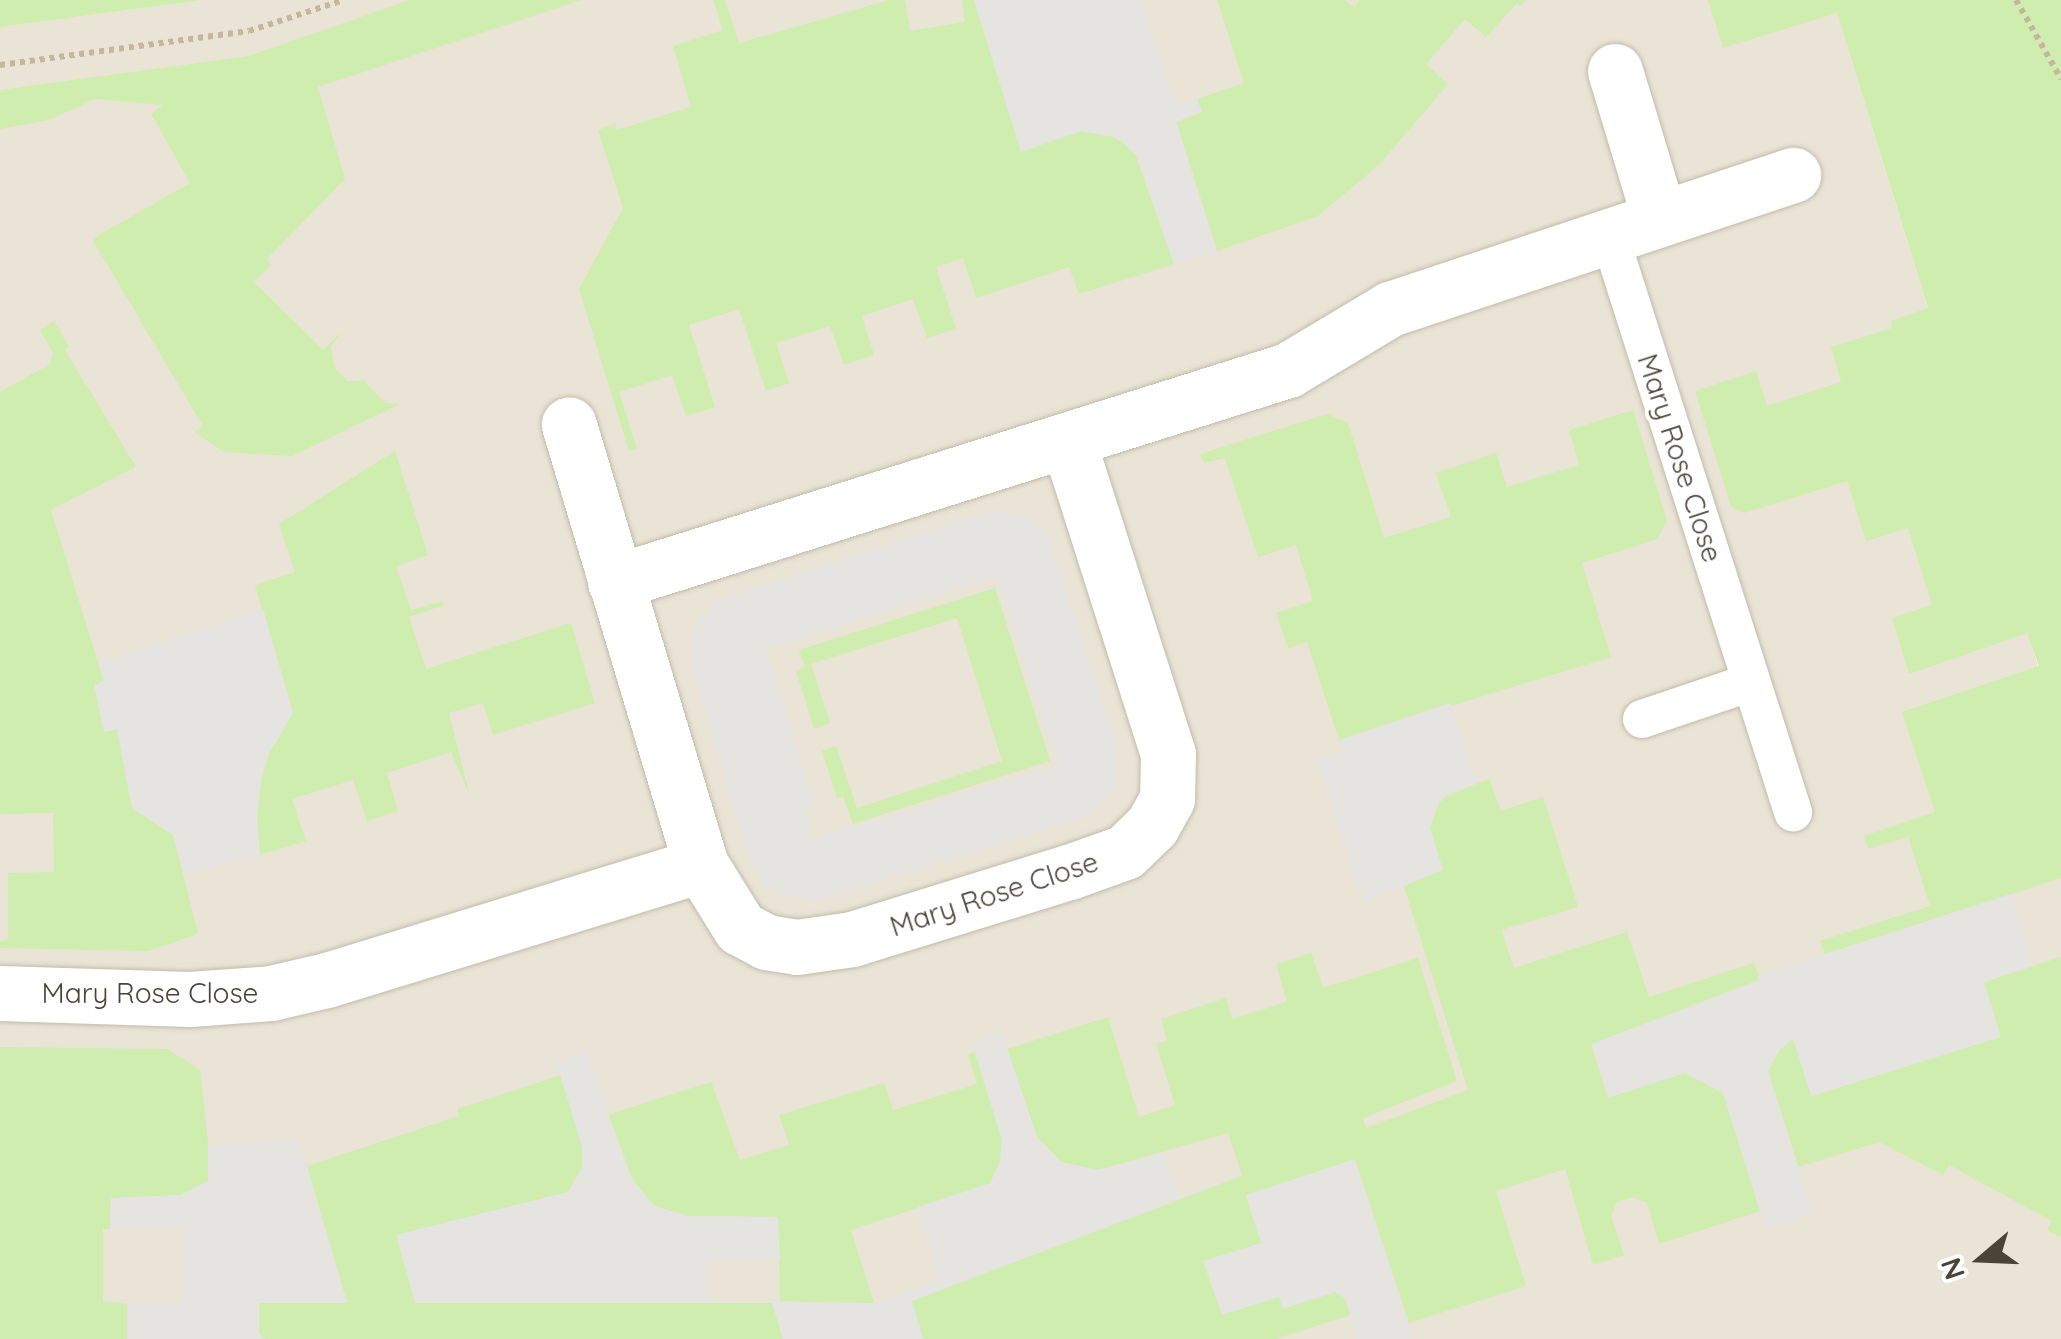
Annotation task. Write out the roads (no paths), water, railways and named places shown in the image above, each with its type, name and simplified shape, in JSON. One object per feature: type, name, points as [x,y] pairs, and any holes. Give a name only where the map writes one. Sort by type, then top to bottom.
[{"type":"street","points":[[1615,70],[1659,217]]},
{"type":"street","points":[[614,582],[1288,370],[1390,309],[1792,175]]},
{"type":"street","name":"Mary Rose Close","points":[[569,424],[700,866],[740,928],[766,942],[797,947],[852,939],[1124,852],[1152,826],[1167,799],[1168,754],[1068,440]]},
{"type":"street","name":"Mary Rose Close","points":[[0,993],[190,999],[271,993],[327,980],[700,866]]},
{"type":"lane","name":"Mary Rose Close","points":[[1609,234],[1793,812]]},
{"type":"lane","points":[[1642,718],[1751,682]]}]
